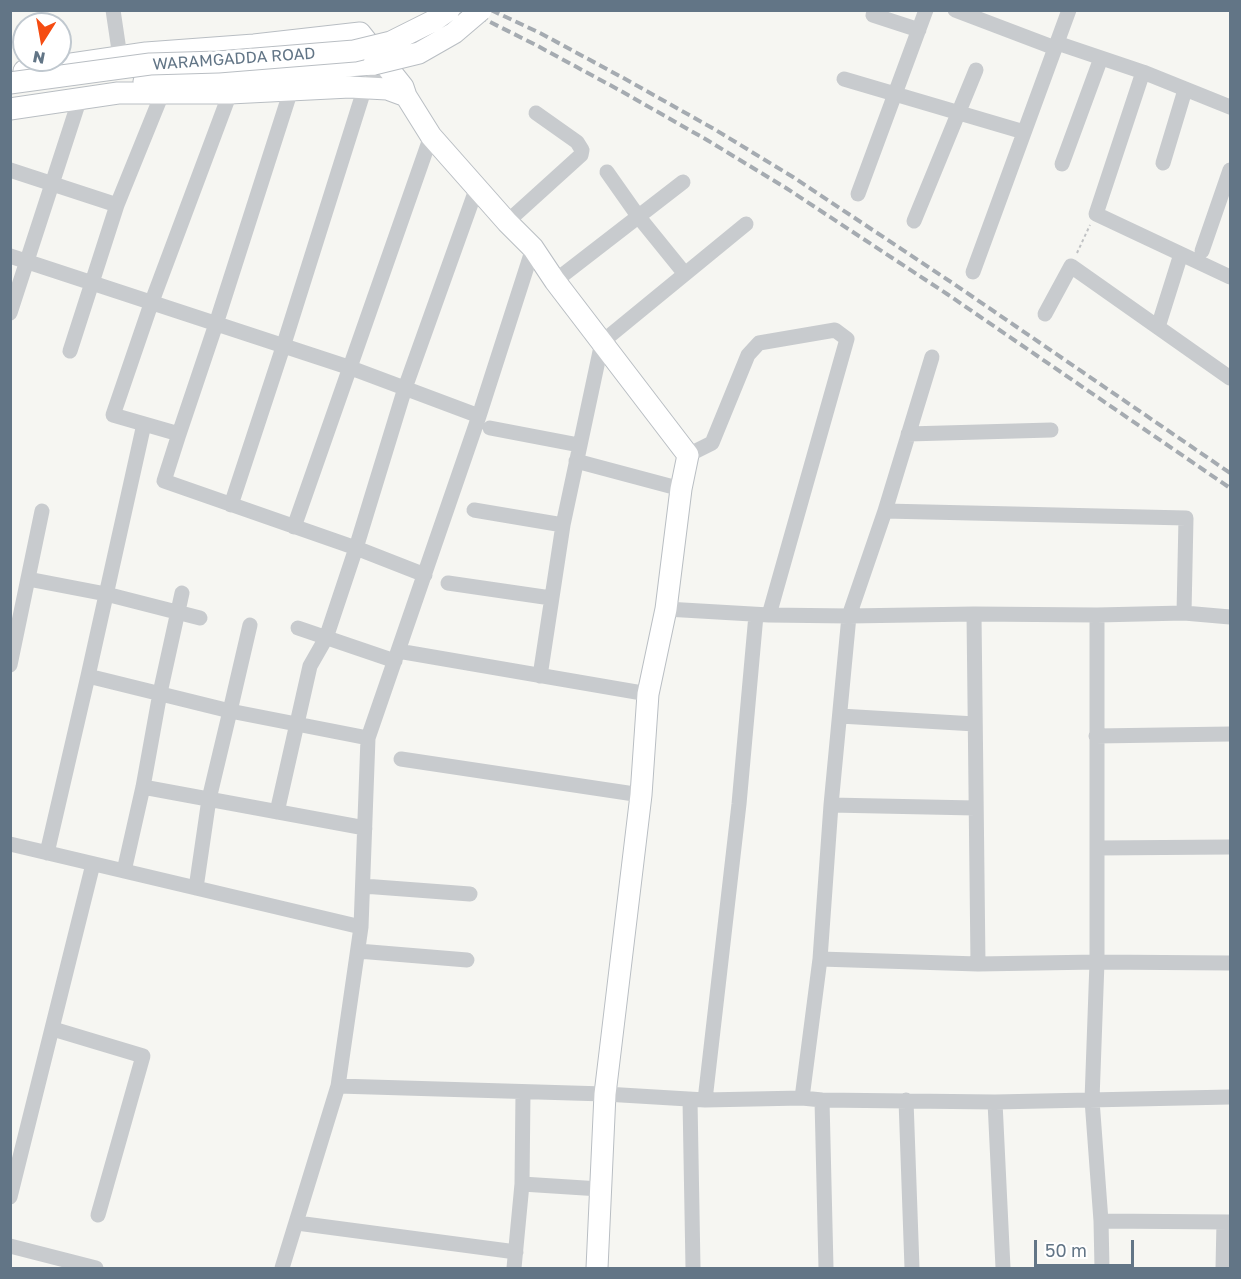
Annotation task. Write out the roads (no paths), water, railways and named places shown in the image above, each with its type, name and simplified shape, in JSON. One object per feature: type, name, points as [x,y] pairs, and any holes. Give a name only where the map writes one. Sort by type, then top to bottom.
[{"type":"street","points":[[113,10],[120,57]]},
{"type":"street","name":"WARAMGADDA ROAD","points":[[10,83],[150,64],[218,62],[354,51],[391,42],[435,20],[449,10]]},
{"type":"street","points":[[10,98],[122,82],[374,64],[419,53],[454,33],[481,10]]},
{"type":"street","points":[[858,194],[926,10]]},
{"type":"street","points":[[955,10],[1056,46],[1143,72],[1230,107]]},
{"type":"street","points":[[973,272],[1069,10]]},
{"type":"street","points":[[873,15],[919,30]]},
{"type":"street","points":[[10,73],[146,52],[254,45],[360,33],[403,87],[406,96],[431,136],[533,248],[555,281],[688,455],[681,489],[666,609],[648,694],[641,795],[605,1094],[597,1269]]},
{"type":"street","points":[[1062,164],[1101,58]]},
{"type":"street","points":[[231,505],[365,87],[388,69]]},
{"type":"street","points":[[914,222],[976,70]]},
{"type":"street","points":[[1143,72],[1096,214],[1230,277]]},
{"type":"street","points":[[844,79],[1024,132]]},
{"type":"street","points":[[10,109],[118,93],[230,93],[365,87],[387,89],[406,96]]},
{"type":"street","points":[[291,90],[164,481],[356,548],[425,575]]},
{"type":"street","points":[[1163,163],[1185,90]]},
{"type":"street","points":[[178,434],[113,415],[230,93]]},
{"type":"street","points":[[70,351],[117,205],[162,94]]},
{"type":"street","points":[[10,313],[80,98]]},
{"type":"street","points":[[507,222],[581,155],[582,150],[577,142],[536,113]]},
{"type":"street","points":[[294,527],[431,136]]},
{"type":"street","points":[[10,170],[117,205]]},
{"type":"street","points":[[1202,251],[1230,170]]},
{"type":"street","points":[[607,172],[638,216],[685,274]]},
{"type":"street","points":[[555,281],[683,182]]},
{"type":"street","points":[[277,812],[310,666],[326,638],[405,388],[477,187]]},
{"type":"street","points":[[540,676],[563,525],[602,342],[747,224]]},
{"type":"street","points":[[282,1269],[338,1086],[361,927],[368,738],[479,416],[533,248]]},
{"type":"street","points":[[1158,327],[1181,254]]},
{"type":"street","points":[[10,256],[351,368],[479,416]]},
{"type":"street","points":[[1045,314],[1071,266],[1230,378]]},
{"type":"street","points":[[688,455],[712,443],[748,355],[759,343],[835,330],[847,339],[763,615],[697,1100],[693,1269]]},
{"type":"street","points":[[801,1098],[820,960],[831,805],[849,616],[885,511],[932,357]]},
{"type":"street","points":[[47,853],[144,424]]},
{"type":"street","points":[[490,428],[579,445]]},
{"type":"street","points":[[908,434],[1051,430]]},
{"type":"street","points":[[576,461],[681,489]]},
{"type":"street","points":[[474,510],[563,525]]},
{"type":"street","points":[[10,665],[15,623],[28,579],[42,511]]},
{"type":"street","points":[[885,511],[1186,518],[1184,613]]},
{"type":"street","points":[[28,579],[106,594],[200,618]]},
{"type":"street","points":[[448,583],[551,598]]},
{"type":"street","points":[[124,871],[143,787],[159,693],[182,592]]},
{"type":"street","points":[[666,609],[763,615],[1184,613],[1230,617]]},
{"type":"street","points":[[974,614],[978,964]]},
{"type":"street","points":[[1097,615],[1097,962],[1092,1100],[1101,1221],[1102,1269]]},
{"type":"street","points":[[196,888],[209,799],[250,625]]},
{"type":"street","points":[[298,628],[326,638],[396,656],[648,694]]},
{"type":"street","points":[[88,676],[230,711],[368,738]]},
{"type":"street","points":[[840,716],[975,724]]},
{"type":"street","points":[[1096,736],[1230,734]]},
{"type":"street","points":[[401,759],[641,795]]},
{"type":"street","points":[[143,787],[365,828]]},
{"type":"street","points":[[831,805],[975,808]]},
{"type":"street","points":[[10,844],[361,927]]},
{"type":"street","points":[[1097,848],[1230,847]]},
{"type":"street","points":[[10,1197],[93,864]]},
{"type":"street","points":[[363,886],[470,894]]},
{"type":"street","points":[[358,951],[467,960]]},
{"type":"street","points":[[820,960],[978,964],[1230,963]]},
{"type":"street","points":[[52,1029],[143,1056],[98,1215]]},
{"type":"street","points":[[338,1086],[605,1094],[697,1100],[801,1098],[995,1102],[1230,1097]]},
{"type":"street","points":[[514,1269],[522,1184],[523,1092]]},
{"type":"street","points":[[822,1100],[826,1269]]},
{"type":"street","points":[[906,1100],[912,1269]]},
{"type":"street","points":[[995,1102],[1003,1269]]},
{"type":"street","points":[[522,1184],[600,1189]]},
{"type":"street","points":[[1101,1221],[1227,1222],[1223,1269]]},
{"type":"street","points":[[297,1223],[516,1252]]},
{"type":"street","points":[[10,1246],[96,1269]]},
{"type":"railway","points":[[466,10],[621,91],[786,188],[947,294],[1230,488]]},
{"type":"railway","points":[[491,10],[540,33],[627,80],[793,177],[1230,473]]}]
